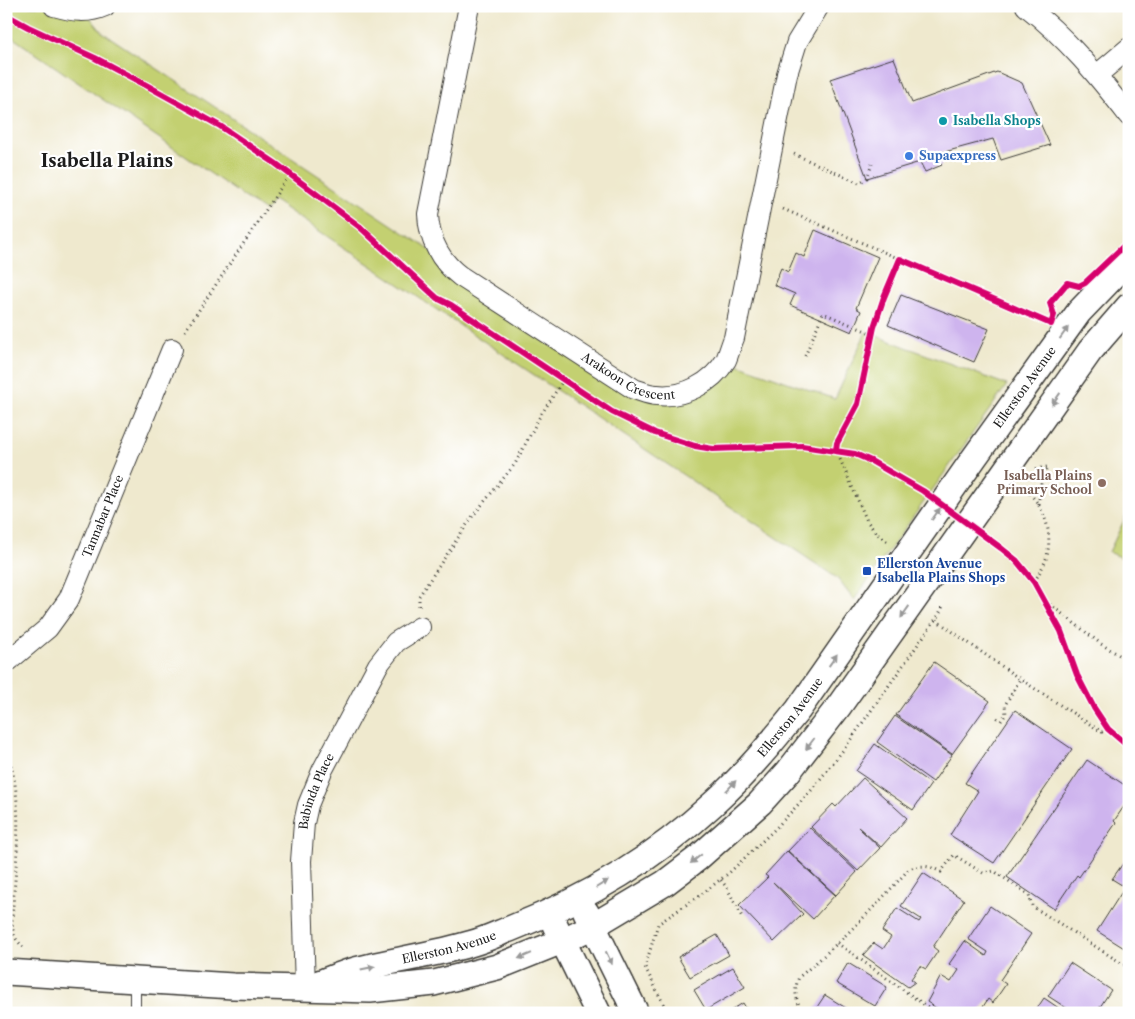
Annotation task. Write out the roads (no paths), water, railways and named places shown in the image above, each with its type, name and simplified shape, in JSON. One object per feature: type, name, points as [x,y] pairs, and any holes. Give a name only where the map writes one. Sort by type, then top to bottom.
[{"type":"street","points":[[54,6],[73,11],[85,11],[96,10],[105,6]]},
{"type":"street","name":"Arakoon Crescent","points":[[469,6],[428,214],[428,226],[436,249],[450,269],[460,276],[634,389],[656,395],[680,394],[706,381],[726,360],[734,338],[787,74],[797,42],[820,6]]},
{"type":"street","points":[[1026,6],[1044,21],[1098,75],[1129,116]]},
{"type":"street","points":[[1098,75],[1129,48]]},
{"type":"street","name":"Ellerston Avenue","points":[[305,988],[351,972],[438,954],[476,942],[549,913],[580,898],[651,854],[715,802],[772,742],[798,710],[901,549],[974,458],[1079,312],[1129,260]]},
{"type":"street","name":"Ellerston Avenue","points":[[6,972],[238,986],[370,990],[434,983],[496,967],[562,941],[593,926],[665,882],[698,858],[760,803],[788,772],[839,706],[933,572],[1008,480],[1090,351],[1129,306]]},
{"type":"street","name":"Tannabar Place","points":[[6,663],[48,628],[69,599],[172,349]]},
{"type":"street","name":"Babinda Place","points":[[305,988],[301,860],[304,823],[308,805],[322,771],[378,664],[396,642],[420,627]]},
{"type":"street","points":[[580,898],[636,1013]]},
{"type":"street","points":[[549,913],[598,1013]]},
{"type":"lane","points":[[135,980],[135,1013]]},
{"type":"place","name":"Isabella Shops","points":[[943,121]]},
{"type":"place","name":"Supaexpress","points":[[909,156]]},
{"type":"place","name":"Isabella Plains Primary School","points":[[1102,483]]},
{"type":"place","name":"Ellerston Avenue Isabella Plains Shops","points":[[867,571]]},
{"type":"district","name":"Isabella Plains","points":[[107,161]]}]
